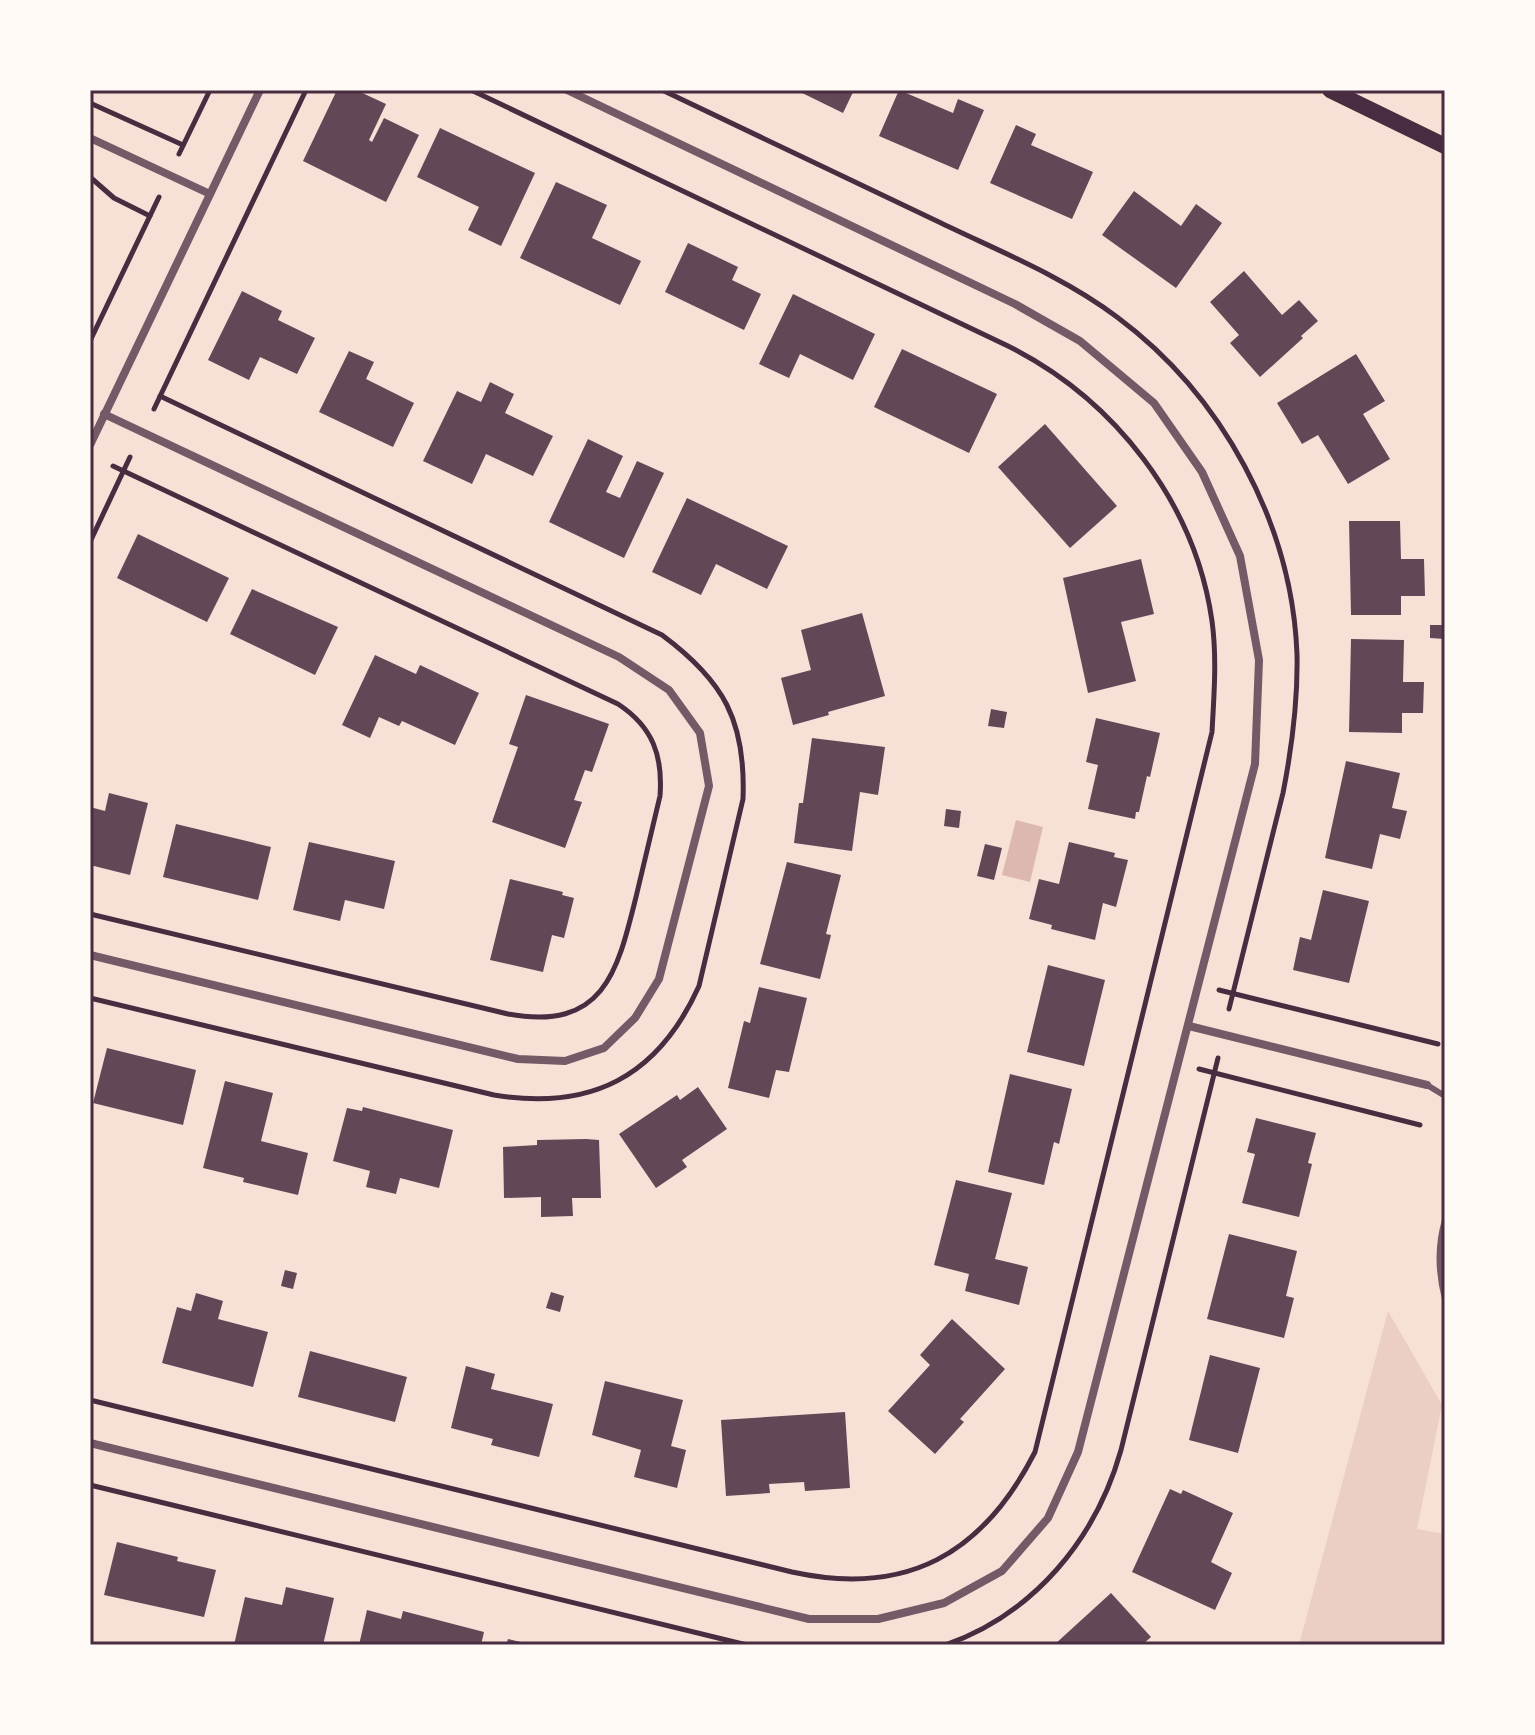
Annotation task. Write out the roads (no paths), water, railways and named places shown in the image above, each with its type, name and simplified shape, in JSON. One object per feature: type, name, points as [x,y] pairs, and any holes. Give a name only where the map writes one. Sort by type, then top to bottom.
[{"type":"main road","points":[[1330,90],[1445,146]]},
{"type":"street","points":[[90,445],[260,90]]},
{"type":"street","points":[[90,1443],[809,1619],[878,1619],[944,1603],[1002,1571],[1048,1518],[1078,1452],[1255,764],[1259,660],[1240,556],[1202,472],[1154,403],[1080,341],[1015,304],[567,90]]},
{"type":"street","points":[[90,138],[210,194]]},
{"type":"street","points":[[90,955],[518,1059],[565,1061],[604,1048],[635,1018],[659,979],[709,786],[700,733],[669,690],[619,657],[104,414]]},
{"type":"street","points":[[1189,1026],[1427,1085]]},
{"type":"lane","points":[[1427,1085],[1445,1096]]},
{"type":"lane","points":[[1445,1220],[1439,1244],[1440,1278],[1445,1299]]}]
